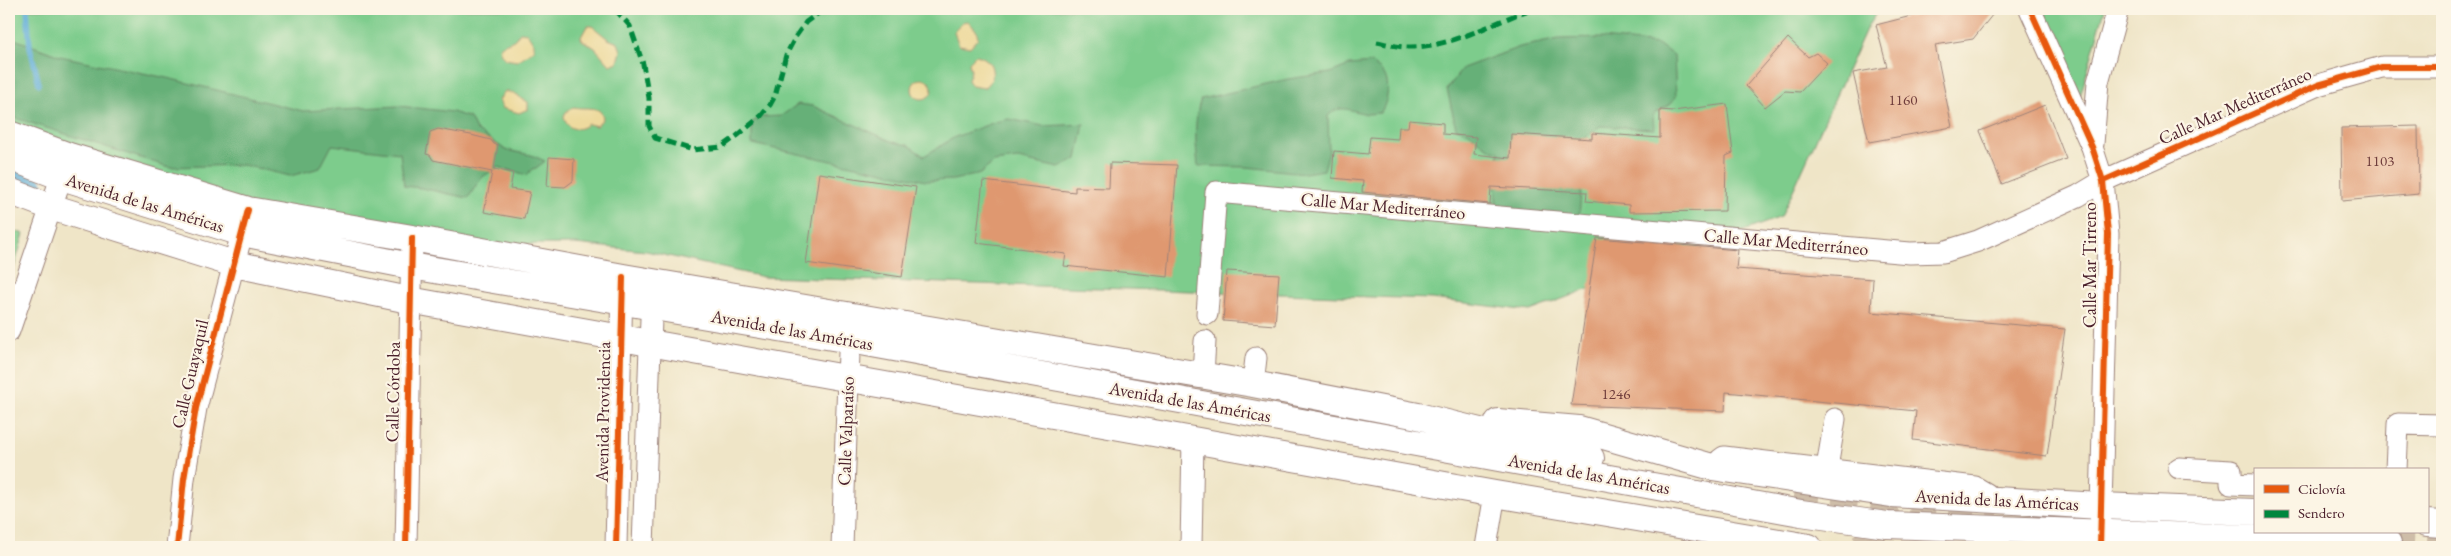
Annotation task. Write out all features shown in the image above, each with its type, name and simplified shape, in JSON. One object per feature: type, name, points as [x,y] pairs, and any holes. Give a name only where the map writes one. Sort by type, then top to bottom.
[{"type":"main road","name":"Avenida de las Américas","points":[[9,134],[65,166]]},
{"type":"main road","name":"Avenida de las Américas","points":[[9,157],[65,166],[245,222],[411,266],[622,289],[850,327],[1818,515],[1886,536],[2388,543]]},
{"type":"main road","name":"Avenida de las Américas","points":[[9,191],[51,207],[234,264],[410,300],[1495,494],[1810,547]]},
{"type":"main road","name":"Avenida de las Américas","points":[[245,222],[412,238],[622,289]]},
{"type":"main road","name":"Avenida de las Américas","points":[[850,327],[1203,375],[1253,384],[1418,416],[1637,470],[1793,497]]},
{"type":"main road","name":"Avenida de las Américas","points":[[1418,416],[1579,429],[1712,467],[1825,476],[1891,494],[2101,506],[2254,512]]},
{"type":"main road","points":[[1810,547],[1825,476]]},
{"type":"main road","points":[[1886,536],[1891,494]]},
{"type":"main road","points":[[2428,507],[2442,508]]},
{"type":"main road","points":[[2428,523],[2442,524]]},
{"type":"street","name":"Calle Mar Tirreno","points":[[2030,9],[2092,147],[2103,181],[2108,234],[2100,540]]},
{"type":"street","points":[[2092,147],[2098,82],[2118,9]]},
{"type":"street","name":"Calle Mar Mediterráneo","points":[[1207,314],[1216,192],[1910,253],[1943,252],[1978,241],[2078,196],[2103,181],[2318,85],[2382,67],[2442,67]]},
{"type":"street","points":[[9,331],[65,166]]},
{"type":"street","name":"Calle Guayaquil","points":[[177,547],[184,479],[196,408],[245,222]]},
{"type":"street","name":"Calle Córdoba","points":[[406,547],[412,238]]},
{"type":"street","name":"Avenida Providencia","points":[[616,547],[622,289]]},
{"type":"street","points":[[644,547],[651,294]]},
{"type":"street","name":"Calle Valparaíso","points":[[842,547],[850,327]]},
{"type":"street","points":[[1203,375],[1205,341]]},
{"type":"street","points":[[1253,384],[1256,358]]},
{"type":"street","points":[[1835,420],[1825,476],[1975,487],[1998,500]]},
{"type":"street","points":[[2396,468],[2398,424],[2442,425]]},
{"type":"street","points":[[1191,547],[1194,440]]},
{"type":"street","points":[[2179,468],[2231,471],[2231,484],[2254,484]]},
{"type":"street","points":[[1486,547],[1495,494]]},
{"type":"green space","points":[[9,9],[1879,9],[1867,27],[1781,217],[1530,311],[1432,299],[763,277],[646,251],[575,244],[340,245],[9,124]]},
{"type":"green space","points":[[2043,9],[2105,9],[2080,97]]},
{"type":"green space","points":[[9,37],[60,56],[167,78],[303,111],[399,106],[453,112],[470,118],[476,130],[506,150],[531,155],[545,161],[532,169],[527,175],[498,167],[481,178],[468,198],[404,186],[400,153],[332,145],[320,168],[290,176],[243,165],[169,167],[9,116]]},
{"type":"green space","points":[[1602,38],[1658,44],[1674,56],[1676,97],[1670,104],[1653,114],[1654,129],[1600,126],[1586,138],[1579,217],[1497,210],[1495,184],[1499,152],[1486,146],[1469,133],[1456,128],[1447,89],[1463,68],[1520,47],[1559,39]]},
{"type":"green space","points":[[1372,63],[1382,71],[1386,78],[1388,89],[1385,105],[1380,113],[1367,114],[1340,109],[1328,116],[1329,151],[1324,170],[1305,173],[1246,167],[1198,166],[1196,124],[1201,99],[1288,79],[1330,73],[1350,65]]},
{"type":"green space","points":[[798,104],[813,106],[893,142],[908,145],[924,156],[955,137],[995,122],[1009,119],[1043,126],[1084,124],[1077,159],[1059,168],[1018,159],[994,162],[980,174],[953,180],[926,181],[752,144],[752,122],[762,117],[781,116]]},
{"type":"green space","points":[[9,229],[24,234],[9,284]]},
{"type":"sand","points":[[968,21],[976,30],[978,38],[970,47],[959,45],[954,32],[962,22]]},
{"type":"sand","points":[[587,26],[592,26],[608,39],[618,43],[621,51],[618,62],[610,65],[595,48],[582,40],[581,37]]},
{"type":"sand","points":[[520,32],[527,33],[534,44],[534,50],[517,61],[505,59],[501,54],[500,47],[515,39]]},
{"type":"sand","points":[[976,55],[987,60],[992,70],[992,79],[984,88],[972,86],[968,80],[971,71],[969,62]]},
{"type":"sand","points":[[922,79],[929,82],[932,89],[929,96],[922,99],[915,96],[912,89],[915,82]]},
{"type":"sand","points":[[505,91],[518,95],[521,99],[528,102],[528,109],[519,113],[502,108],[499,100]]},
{"type":"sand","points":[[574,107],[596,109],[602,114],[603,118],[597,126],[588,124],[577,129],[570,127],[565,121],[564,116],[566,112]]},
{"type":"building","points":[[1930,9],[1997,9],[1973,39],[1935,45],[1952,127],[1869,142],[1853,73],[1887,67],[1876,25],[1927,12]]},
{"type":"building","points":[[1788,38],[1808,57],[1816,53],[1827,63],[1800,92],[1785,91],[1765,107],[1746,86]]},
{"type":"building","points":[[1727,104],[1733,153],[1726,156],[1725,211],[1629,212],[1629,205],[1586,201],[1587,192],[1491,187],[1490,204],[1362,192],[1363,181],[1332,178],[1334,151],[1368,154],[1370,137],[1398,139],[1399,127],[1408,127],[1409,120],[1443,123],[1443,134],[1476,137],[1474,154],[1510,158],[1511,134],[1592,139],[1592,133],[1660,138],[1660,110],[1673,111]]},
{"type":"building","points":[[2045,105],[2066,159],[2002,184],[1980,131]]},
{"type":"building","points":[[2418,126],[2419,194],[2342,201],[2341,128]]},
{"type":"building","points":[[438,129],[491,140],[494,144],[498,145],[494,169],[513,173],[510,189],[530,192],[524,219],[484,212],[492,172],[433,160],[430,155],[426,154],[430,132]]},
{"type":"building","points":[[549,157],[574,159],[573,181],[565,187],[547,186]]},
{"type":"building","points":[[1110,163],[1177,165],[1168,277],[1064,266],[1066,254],[976,243],[983,181],[1075,192],[1075,187],[1109,188]]},
{"type":"building","points":[[819,173],[916,187],[902,277],[806,263]]},
{"type":"building","points":[[1597,238],[1738,250],[1736,269],[1873,279],[1871,312],[2065,329],[2047,456],[1913,440],[1916,411],[1726,392],[1725,411],[1571,405]]},
{"type":"building","points":[[1227,271],[1279,274],[1275,325],[1223,321]]},
{"type":"waterway","points":[[27,9],[30,47],[39,84]]},
{"type":"waterway","points":[[9,175],[33,185]]},
{"type":"tunnel","points":[[1793,497],[1879,507],[1997,513]]},
{"type":"tunnel","points":[[1861,547],[1879,532],[1903,519]]},
{"type":"tunnel","points":[[2388,543],[2442,545]]},
{"type":"marked path","points":[[615,9],[630,26],[643,64],[649,98],[649,126],[655,138],[693,150],[722,147],[761,116],[775,96],[786,55],[796,36],[806,22],[824,9]]},
{"type":"marked path","points":[[1377,42],[1408,47],[1440,43],[1471,34],[1531,9]]},
{"type":"cycle path","points":[[2030,9],[2092,147],[2103,181],[2108,234],[2100,547]]},
{"type":"cycle path","points":[[2103,181],[2318,85],[2382,67],[2442,67]]},
{"type":"cycle path","points":[[177,547],[184,479],[196,408],[248,210]]},
{"type":"cycle path","points":[[406,547],[412,238]]},
{"type":"cycle path","points":[[616,547],[623,277]]}]
